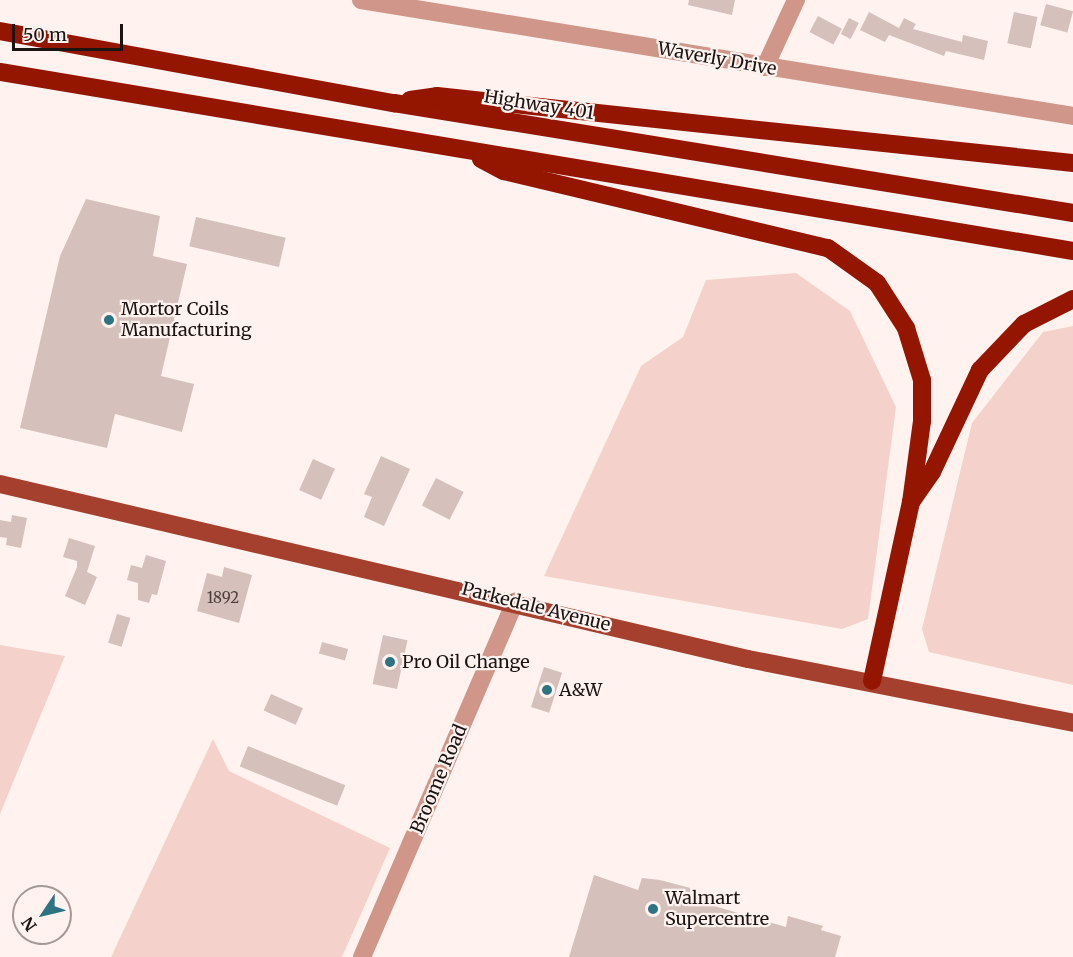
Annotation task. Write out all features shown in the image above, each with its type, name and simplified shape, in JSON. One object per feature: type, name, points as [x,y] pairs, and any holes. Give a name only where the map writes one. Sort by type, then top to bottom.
[{"type":"highway","name":"Highway 401","points":[[0,32],[393,103],[1073,213]]},
{"type":"highway","points":[[0,72],[466,152],[1073,251]]},
{"type":"highway","points":[[393,103],[437,96],[1073,163]]},
{"type":"highway","points":[[466,152],[504,171],[795,238],[828,248],[855,265],[893,304],[922,381],[911,502],[872,681]]},
{"type":"highway","points":[[911,502],[932,472],[980,370],[1024,324],[1073,299]]},
{"type":"main road","name":"Parkedale Avenue","points":[[0,484],[515,601],[748,660],[872,681],[1073,723]]},
{"type":"street","name":"Waverly Drive","points":[[361,0],[1073,116]]},
{"type":"street","points":[[765,67],[796,0]]},
{"type":"street","name":"Broome Road","points":[[362,957],[515,601]]},
{"type":"shaded area","points":[[796,273],[850,311],[896,407],[868,619],[842,629],[544,576],[641,366],[683,337],[706,280]]},
{"type":"shaded area","points":[[1073,326],[1073,685],[929,652],[922,629],[972,423],[1043,332]]},
{"type":"shaded area","points":[[0,645],[65,656],[0,814]]},
{"type":"shaded area","points":[[213,739],[229,771],[390,848],[342,957],[111,957]]},
{"type":"building","points":[[689,0],[735,0],[732,15],[688,5]]},
{"type":"building","points":[[1046,4],[1073,11],[1067,32],[1040,25]]},
{"type":"building","points":[[869,12],[899,28],[904,18],[916,24],[913,29],[962,42],[963,35],[988,41],[984,60],[946,51],[944,56],[889,35],[885,42],[860,30]]},
{"type":"building","points":[[1014,12],[1037,17],[1031,48],[1007,43]]},
{"type":"building","points":[[818,16],[842,29],[833,45],[810,32]]},
{"type":"building","points":[[849,18],[859,23],[851,39],[841,34]]},
{"type":"building","name":"Mortor Coils Manufacturing","points":[[86,199],[160,216],[153,256],[187,264],[161,376],[194,384],[182,432],[115,414],[107,448],[20,428],[60,256]]},
{"type":"building","points":[[196,217],[286,238],[279,267],[189,246]]},
{"type":"building","points":[[381,456],[410,469],[384,526],[364,517],[372,497],[364,494]]},
{"type":"building","points":[[313,459],[335,469],[321,500],[299,490]]},
{"type":"building","points":[[436,478],[464,492],[450,520],[422,506]]},
{"type":"building","points":[[12,515],[27,518],[21,548],[6,545],[7,538],[0,537],[0,520],[11,522]]},
{"type":"building","points":[[69,538],[95,546],[87,572],[97,577],[85,605],[65,596],[77,567],[77,561],[63,557]]},
{"type":"building","points":[[146,555],[166,561],[157,595],[152,594],[149,603],[138,600],[138,583],[127,580],[131,565],[142,568]]},
{"type":"building","points":[[224,567],[252,575],[239,623],[197,611],[207,573],[222,577]]},
{"type":"building","points":[[117,614],[130,618],[122,647],[108,643]]},
{"type":"building","name":"Pro Oil Change","points":[[383,635],[407,640],[397,689],[373,684]]},
{"type":"building","points":[[322,642],[348,649],[345,661],[319,654]]},
{"type":"building","name":"A&W","points":[[544,667],[562,673],[549,713],[531,707]]},
{"type":"building","points":[[271,694],[303,708],[296,725],[264,710]]},
{"type":"building","points":[[248,746],[345,785],[337,806],[240,766]]},
{"type":"building","name":"Walmart Supercentre","points":[[594,875],[638,890],[642,878],[660,880],[694,889],[697,901],[786,927],[788,916],[823,926],[821,930],[841,936],[835,957],[569,957]]},
{"type":"place","name":"Mortor Coils Manufacturing","points":[[109,320]]},
{"type":"place","name":"Pro Oil Change","points":[[390,662]]},
{"type":"place","name":"A&W","points":[[547,690]]},
{"type":"place","name":"Walmart Supercentre","points":[[653,909]]}]
